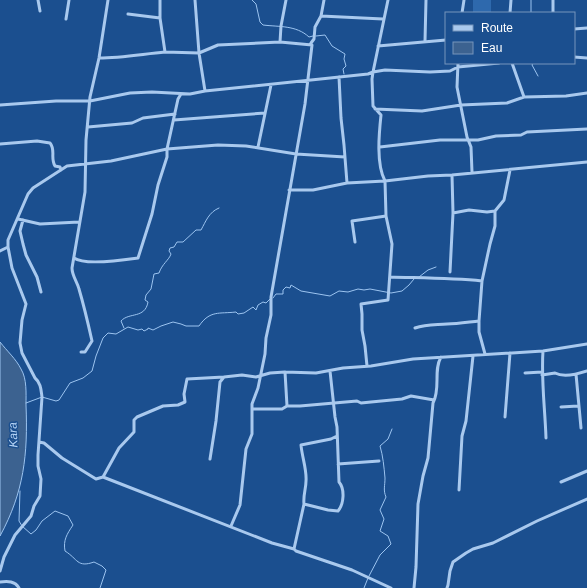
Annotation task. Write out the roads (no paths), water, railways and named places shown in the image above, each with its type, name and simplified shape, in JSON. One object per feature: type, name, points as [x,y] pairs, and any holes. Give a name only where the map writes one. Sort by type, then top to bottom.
[{"type":"street","points":[[38,0],[40,11]]},
{"type":"street","points":[[66,19],[69,0]]},
{"type":"street","points":[[81,352],[85,352],[92,341],[78,287],[72,274],[85,192],[91,90],[99,58],[108,0]]},
{"type":"street","points":[[160,0],[160,18],[165,52]]},
{"type":"street","points":[[195,0],[199,52],[205,91]]},
{"type":"street","points":[[280,42],[281,26],[286,0]]},
{"type":"street","points":[[232,526],[241,500],[246,449],[252,434],[252,404],[258,388],[265,354],[266,338],[271,315],[271,296],[308,80],[311,43],[314,39],[315,27],[321,16],[324,0]]},
{"type":"street","points":[[367,366],[362,330],[361,304],[388,300],[392,244],[386,216],[385,181],[383,177],[380,147],[379,131],[381,115],[373,106],[372,93],[373,72],[383,18],[388,0]]},
{"type":"street","points":[[425,41],[426,0]]},
{"type":"street","points":[[462,12],[464,0]]},
{"type":"street","points":[[510,12],[511,0]]},
{"type":"street","points":[[553,0],[553,12]]},
{"type":"street","points":[[128,14],[160,18]]},
{"type":"street","points":[[321,16],[383,18]]},
{"type":"street","points":[[575,29],[587,28]]},
{"type":"street","points":[[378,46],[445,40]]},
{"type":"street","points":[[99,58],[116,58],[138,54],[165,52],[199,52],[218,45],[280,42],[312,45]]},
{"type":"street","points":[[575,57],[587,58]]},
{"type":"street","points":[[0,105],[90,101],[130,93],[152,92],[190,94],[205,91],[359,75],[385,70],[430,72],[450,71],[458,67],[489,64]]},
{"type":"street","points":[[512,64],[524,97]]},
{"type":"street","points":[[458,67],[457,87],[467,137],[469,140],[472,172]]},
{"type":"street","points":[[339,76],[347,183]]},
{"type":"street","points":[[258,147],[271,85]]},
{"type":"street","points":[[375,109],[422,110],[461,105],[507,103],[524,97],[566,96],[587,93]]},
{"type":"street","points":[[74,258],[77,260],[110,261],[138,258],[152,214],[158,185],[167,157],[167,149],[178,99],[181,94]]},
{"type":"street","points":[[174,120],[265,113]]},
{"type":"street","points":[[88,127],[132,123],[143,118],[175,114]]},
{"type":"street","points":[[380,147],[440,140],[478,140],[496,136],[521,135],[527,132],[587,129]]},
{"type":"street","points":[[0,144],[37,141],[50,143],[53,148],[52,162],[54,166],[60,167],[61,170]]},
{"type":"street","points":[[0,571],[4,557],[15,535],[31,516],[34,506],[40,496],[41,484],[38,466],[42,397],[39,381],[32,373],[22,353],[20,330],[26,304],[12,268],[8,247],[8,240],[26,197],[33,188],[61,170],[73,165],[111,161],[167,149],[218,145],[258,147],[296,154],[345,157]]},
{"type":"street","points":[[290,190],[313,190],[347,183],[385,181],[587,162]]},
{"type":"street","points":[[485,354],[479,332],[482,280],[495,226],[495,211],[504,200],[510,170]]},
{"type":"street","points":[[450,272],[453,213],[452,175]]},
{"type":"street","points":[[453,213],[469,210],[482,212],[495,211]]},
{"type":"street","points":[[355,242],[352,221],[386,216]]},
{"type":"street","points":[[18,218],[40,224],[80,222]]},
{"type":"street","points":[[23,220],[20,231],[23,244],[26,255],[37,277],[41,292]]},
{"type":"street","points":[[0,251],[8,247]]},
{"type":"street","points":[[390,277],[482,280]]},
{"type":"street","points":[[415,328],[434,324],[448,324],[479,320]]},
{"type":"street","points":[[103,477],[119,448],[134,432],[134,420],[163,406],[178,405],[184,402],[187,379],[242,375],[256,377],[270,373],[285,372],[316,373],[413,359],[510,353],[587,344]]},
{"type":"street","points":[[543,350],[542,373],[545,396],[546,438]]},
{"type":"street","points":[[505,416],[510,353]]},
{"type":"street","points":[[459,490],[462,436],[466,421],[473,356]]},
{"type":"street","points":[[414,588],[418,504],[428,458],[433,403],[436,396],[437,386],[437,363],[441,357]]},
{"type":"street","points":[[304,504],[338,511],[342,504],[343,491],[339,482],[337,436],[330,371]]},
{"type":"street","points":[[525,373],[555,373],[558,375],[576,374],[587,371]]},
{"type":"street","points":[[285,372],[286,406]]},
{"type":"street","points":[[576,374],[581,428]]},
{"type":"street","points":[[210,458],[220,382],[224,377]]},
{"type":"street","points":[[252,409],[282,409],[286,406],[334,402],[357,401],[361,403],[402,399],[411,396],[434,400]]},
{"type":"street","points":[[561,407],[578,406]]},
{"type":"street","points":[[294,549],[304,504],[303,497],[306,480],[302,445],[331,439],[337,436]]},
{"type":"street","points":[[39,442],[44,443],[62,458],[96,479],[103,477],[232,526],[272,543],[294,549],[352,570],[391,588]]},
{"type":"street","points":[[338,464],[379,461]]},
{"type":"street","points":[[561,482],[587,471]]},
{"type":"street","points":[[447,588],[453,562],[466,553],[473,549],[493,543],[536,521],[587,499]]},
{"type":"street","points":[[0,582],[9,581],[14,583],[19,588]]},
{"type":"water","name":"Kara","points":[[0,342],[17,362],[23,373],[26,386],[26,440],[23,472],[19,488],[8,520],[0,536]]},
{"type":"waterway","points":[[252,0],[256,4],[260,22],[263,25],[293,28],[309,37],[313,36]]},
{"type":"waterway","points":[[531,0],[531,12]]},
{"type":"waterway","points":[[316,36],[325,35],[332,46],[345,54],[344,59],[346,66],[343,69],[344,74]]},
{"type":"waterway","points":[[532,64],[538,76]]},
{"type":"waterway","points":[[124,328],[121,321],[124,318],[144,311],[148,302],[145,300],[146,295],[151,289],[154,274],[159,273],[170,256],[170,248],[174,247],[177,242],[183,242],[196,230],[201,230],[210,214],[219,208]]},
{"type":"waterway","points":[[419,277],[428,270],[436,267]]},
{"type":"waterway","points":[[273,298],[276,294],[283,294],[283,290],[286,287],[290,288],[291,285],[301,291],[330,296],[339,291],[348,292],[358,289],[370,289],[391,293],[402,291],[414,279]]},
{"type":"waterway","points":[[26,403],[42,397],[56,401],[59,400],[70,383],[83,378],[92,371],[103,338],[108,333],[116,334],[128,327],[138,330],[142,329],[144,331],[148,328],[153,330],[173,322],[186,326],[199,326],[207,317],[211,315],[236,312],[238,314],[244,313],[253,307],[256,310],[258,305],[263,302],[266,303],[270,299]]},
{"type":"waterway","points":[[369,576],[380,555],[391,544],[388,536],[380,531],[384,519],[380,510],[386,497],[384,490],[384,466],[380,446],[388,439],[392,429]]},
{"type":"waterway","points":[[20,491],[19,521],[31,534],[36,530],[42,521],[55,511],[68,516],[73,525],[66,537],[65,551],[78,562],[84,564],[94,562],[106,570],[100,588]]},
{"type":"waterway","points":[[364,588],[368,578]]}]
